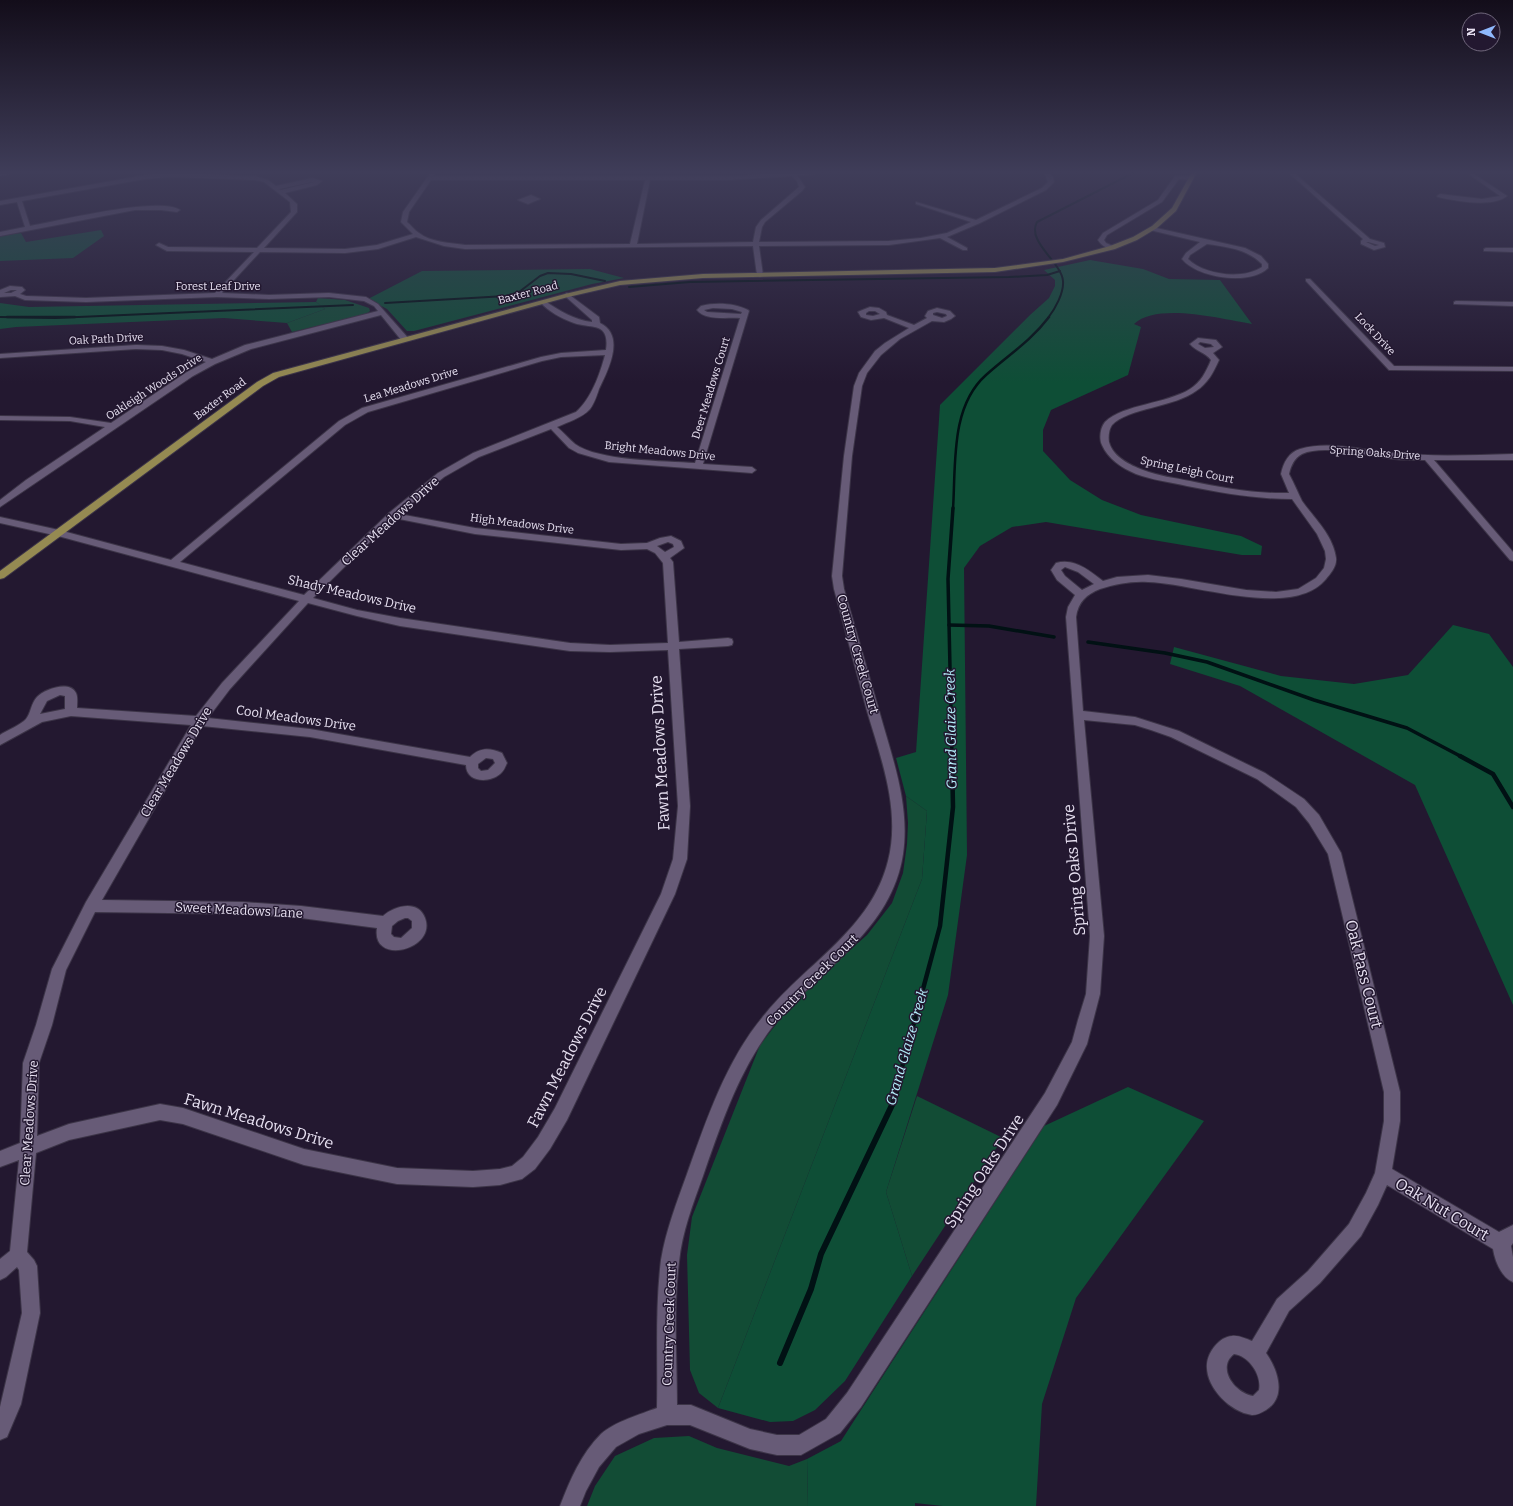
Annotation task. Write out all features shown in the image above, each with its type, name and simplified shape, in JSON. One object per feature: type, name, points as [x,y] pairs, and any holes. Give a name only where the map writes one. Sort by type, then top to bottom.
[{"type":"main road","name":"Baxter Road","points":[[0,576],[260,384],[276,375],[298,368],[567,295],[643,280],[703,276],[995,270],[1036,266],[1068,260],[1113,248],[1125,242]]},
{"type":"street","points":[[217,295],[265,242]]},
{"type":"street","points":[[159,245],[167,249],[356,250],[378,247],[393,242]]},
{"type":"street","points":[[438,242],[465,247],[871,242]]},
{"type":"street","points":[[952,242],[965,249]]},
{"type":"street","points":[[1103,242],[1113,248]]},
{"type":"street","points":[[1205,242],[1188,254],[1185,258],[1188,264],[1199,269],[1222,275],[1238,276],[1256,274],[1265,268],[1265,264],[1249,251],[1207,242]]},
{"type":"street","points":[[756,244],[760,275]]},
{"type":"street","points":[[1486,250],[1513,250]]},
{"type":"street","name":"Lock Drive","points":[[1308,280],[1392,368],[1513,369]]},
{"type":"street","points":[[0,292],[14,287],[21,289],[20,292],[15,294]]},
{"type":"street","name":"Forest Leaf Drive","points":[[0,295],[15,294],[24,298],[86,300],[217,295],[269,297],[329,295],[366,299],[376,305],[405,338]]},
{"type":"street","points":[[567,295],[596,319],[596,324]]},
{"type":"street","points":[[543,302],[574,321],[596,324],[603,328],[608,334],[610,340],[610,352]]},
{"type":"street","points":[[1456,303],[1513,304]]},
{"type":"street","points":[[708,306],[741,308],[746,311],[744,316],[706,314],[700,310],[703,307],[708,306]]},
{"type":"street","name":"Oakleigh Woods Drive","points":[[0,504],[30,482],[190,374],[212,362],[248,347],[383,312]]},
{"type":"street","name":"Deer Meadows Court","points":[[698,466],[744,316]]},
{"type":"street","points":[[883,316],[914,328]]},
{"type":"street","name":"Country Creek Court","points":[[667,1415],[668,1290],[673,1240],[706,1143],[731,1083],[752,1043],[773,1016],[857,935],[876,908],[888,883],[895,860],[897,814],[895,788],[839,589],[837,576],[848,456],[860,378],[867,364],[880,351],[914,328],[932,318]]},
{"type":"street","name":"Oak Path Drive","points":[[0,356],[136,347],[162,348],[184,352],[212,362]]},
{"type":"street","name":"Spring Leigh Court","points":[[1208,351],[1213,355],[1215,360],[1214,368],[1203,383],[1190,393],[1128,413],[1108,422],[1104,428],[1104,436],[1108,451],[1134,470],[1152,476],[1199,486],[1254,495],[1296,496]]},
{"type":"street","name":"Clear Meadows Drive","points":[[18,1255],[28,1148],[31,1063],[44,1025],[59,969],[91,906],[199,721],[226,686],[306,599],[392,515],[441,475],[494,447],[552,426],[579,414],[587,408],[610,352]]},
{"type":"street","name":"Lea Meadows Drive","points":[[173,563],[342,423],[365,410],[541,358],[561,355],[610,352]]},
{"type":"street","points":[[0,418],[70,418],[114,426]]},
{"type":"street","name":"Bright Meadows Drive","points":[[552,426],[572,446],[592,455],[609,459],[752,470]]},
{"type":"street","name":"Spring Oaks Drive","points":[[570,1506],[578,1485],[592,1460],[609,1440],[634,1426],[667,1415],[690,1415],[750,1439],[777,1445],[801,1445],[833,1426],[854,1400],[1051,1100],[1079,1044],[1093,994],[1096,964],[1097,936],[1071,617],[1072,607],[1081,595],[1101,585],[1114,581],[1134,578],[1182,582],[1246,594],[1277,595],[1302,592],[1315,584],[1325,574],[1330,566],[1331,557],[1322,536],[1296,496],[1285,474],[1286,467],[1295,455],[1303,451],[1332,449],[1367,451],[1394,456],[1513,457]]},
{"type":"street","points":[[1427,457],[1513,558]]},
{"type":"street","name":"High Meadows Drive","points":[[392,515],[475,531],[615,547],[638,548],[657,552]]},
{"type":"street","name":"Shady Meadows Drive","points":[[0,520],[59,533],[357,613],[400,622],[570,647],[638,648],[728,642]]},
{"type":"street","name":"Fawn Meadows Drive","points":[[0,1159],[69,1132],[160,1112],[183,1116],[304,1157],[397,1176],[474,1179],[500,1177],[516,1173],[529,1163],[544,1143],[561,1114],[668,894],[680,859],[684,806],[673,646],[670,569],[668,562],[657,552]]},
{"type":"street","points":[[1081,595],[1058,575],[1056,570],[1059,565],[1067,564],[1076,566],[1101,585]]},
{"type":"street","points":[[31,722],[41,700],[55,692],[65,691],[71,694],[71,712]]},
{"type":"street","name":"Cool Meadows Drive","points":[[0,741],[40,718],[71,712],[199,721],[310,733],[473,762]]},
{"type":"street","name":"Oak Pass Court","points":[[1078,715],[1135,721],[1154,726],[1175,734],[1261,776],[1300,803],[1314,819],[1334,853],[1387,1068],[1392,1092],[1392,1121],[1383,1173],[1372,1199],[1355,1230],[1314,1277],[1283,1305],[1256,1355]]},
{"type":"street","name":"Sweet Meadows Lane","points":[[91,906],[243,908],[301,912],[386,923]]},
{"type":"street","name":"Oak Nut Court","points":[[1383,1173],[1508,1239],[1502,1253],[1506,1263],[1513,1273]]},
{"type":"street","points":[[0,1271],[18,1255],[28,1266],[31,1313],[11,1404],[0,1430]]},
{"type":"green space","points":[[0,242],[95,242],[73,258],[0,261]]},
{"type":"green space","points":[[1090,260],[1143,269],[1169,279],[1220,280],[1252,324],[1190,314],[1158,314],[1144,317],[1134,324],[1141,327],[1128,375],[1051,410],[1043,430],[1043,451],[1070,480],[1102,500],[1141,515],[1241,536],[1262,546],[1261,555],[1242,555],[1046,522],[1012,527],[980,546],[964,568],[967,855],[948,995],[886,1192],[912,1276],[845,1381],[815,1410],[793,1421],[770,1422],[718,1408],[922,879],[927,811],[906,796],[896,758],[916,752],[940,405],[1049,298],[1055,286],[1055,280],[1044,270]]},
{"type":"green space","points":[[590,269],[624,278],[592,284],[414,331],[407,331],[387,309],[368,299],[422,271]]},
{"type":"green space","points":[[318,298],[345,300],[369,308],[370,311],[366,314],[292,332],[287,323],[325,309],[316,302]]},
{"type":"green space","points":[[316,302],[325,309],[287,323],[224,318],[16,327],[0,329],[0,303],[29,307]]},
{"type":"green space","points":[[1453,625],[1489,634],[1513,667],[1513,1005],[1415,785],[1240,686],[1170,664],[1174,647],[1281,676],[1354,684],[1408,675]]},
{"type":"green space","points":[[906,796],[927,811],[922,879],[718,1408],[699,1393],[690,1370],[687,1255],[692,1217],[760,1045],[798,996],[867,935],[892,903],[903,873],[907,844],[908,823]]},
{"type":"green space","points":[[1128,1087],[1204,1121],[1076,1298],[1042,1404],[1036,1506],[943,1506],[915,1503],[915,1506],[808,1506],[807,1459],[841,1441],[1044,1126]]},
{"type":"green space","points":[[917,1096],[1003,1138],[912,1276],[886,1192]]},
{"type":"green space","points":[[689,1436],[717,1448],[789,1466],[807,1459],[808,1506],[587,1506],[595,1486],[615,1456],[654,1438]]},
{"type":"waterway","name":"Grand Glaize Creek","points":[[1039,242],[1059,271]]},
{"type":"waterway","points":[[629,287],[690,282],[1009,277],[1047,275],[1059,271]]},
{"type":"waterway","name":"Grand Glaize Creek","points":[[1048,318],[1061,296],[1063,281],[1059,271]]},
{"type":"waterway","points":[[385,303],[506,296],[519,292],[540,276],[548,273],[571,274],[605,281]]},
{"type":"waterway","points":[[0,317],[55,318],[353,305]]},
{"type":"waterway","points":[[7,317],[75,317]]},
{"type":"waterway","name":"Grand Glaize Creek","points":[[953,509],[957,438],[966,403],[974,388],[986,375],[1027,341],[1049,317]]},
{"type":"waterway","name":"Grand Glaize Creek","points":[[949,625],[948,579],[953,508]]},
{"type":"waterway","points":[[949,625],[989,626],[1054,637]]},
{"type":"waterway","name":"Grand Glaize Creek","points":[[949,625],[952,757]]},
{"type":"waterway","points":[[1088,642],[1165,653],[1207,662],[1314,700],[1407,728],[1462,757]]},
{"type":"waterway","name":"Grand Glaize Creek","points":[[898,1082],[940,926],[953,807],[952,756]]},
{"type":"waterway","points":[[1460,756],[1493,774],[1513,807]]},
{"type":"waterway","name":"Grand Glaize Creek","points":[[780,1363],[811,1289],[821,1254],[893,1103],[899,1081]]}]
